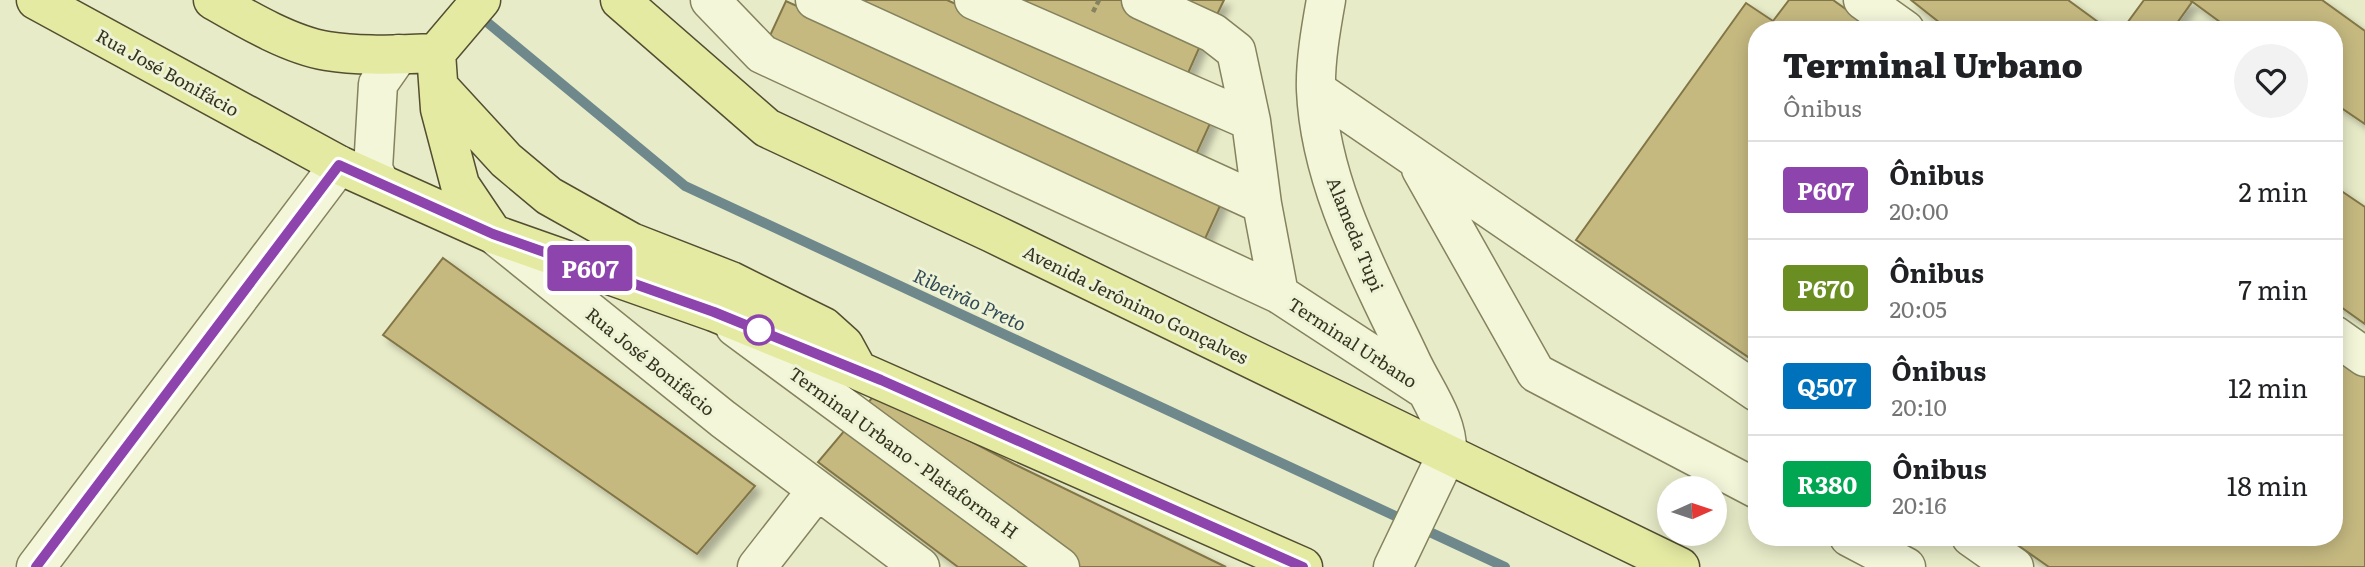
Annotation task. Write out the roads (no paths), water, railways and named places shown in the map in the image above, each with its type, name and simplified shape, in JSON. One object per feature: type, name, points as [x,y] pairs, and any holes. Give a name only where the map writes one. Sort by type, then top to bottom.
[{"type":"main road","name":"Rua José Bonifácio","points":[[36,0],[339,165],[493,234]]},
{"type":"main road","points":[[214,0],[257,26],[324,51],[429,60],[506,160],[549,196],[631,242],[732,281],[824,327],[844,345],[859,371]]},
{"type":"main road","points":[[429,60],[481,0]]},
{"type":"main road","name":"Avenida Jerônimo Gonçalves","points":[[620,0],[767,128],[992,233],[1439,470],[1680,567]]},
{"type":"main road","points":[[429,60],[460,185],[493,234],[714,312],[859,371],[1303,567]]},
{"type":"street","points":[[710,0],[762,54],[1279,293]]},
{"type":"street","points":[[815,0],[1262,204]]},
{"type":"street","points":[[974,0],[1251,121]]},
{"type":"street","name":"Terminal Urbano","points":[[1141,0],[1213,33],[1236,51],[1251,121],[1262,204],[1279,293],[1423,388]]},
{"type":"street","name":"Alameda Tupi","points":[[1326,0],[1316,90],[1332,183],[1423,388],[1445,427],[1439,470]]},
{"type":"street","points":[[1863,0],[1892,21]]},
{"type":"street","points":[[380,183],[373,169],[378,84],[429,60]]},
{"type":"street","points":[[1316,90],[1748,386]]},
{"type":"street","points":[[1416,161],[1536,373],[1748,484]]},
{"type":"street","points":[[36,567],[339,165]]},
{"type":"street","name":"Rua José Bonifácio","points":[[493,234],[723,419],[920,567]]},
{"type":"street","name":"Terminal Urbano - Plataforma H","points":[[714,312],[1060,567]]},
{"type":"street","points":[[2343,341],[2365,357]]},
{"type":"street","points":[[1393,567],[1439,470]]},
{"type":"street","points":[[757,567],[817,490]]},
{"type":"street","points":[[1866,546],[1906,567]]},
{"type":"street","points":[[1983,546],[2014,567]]},
{"type":"waterway","name":"Ribeirão Preto","points":[[476,13],[685,186],[1505,567]]}]
